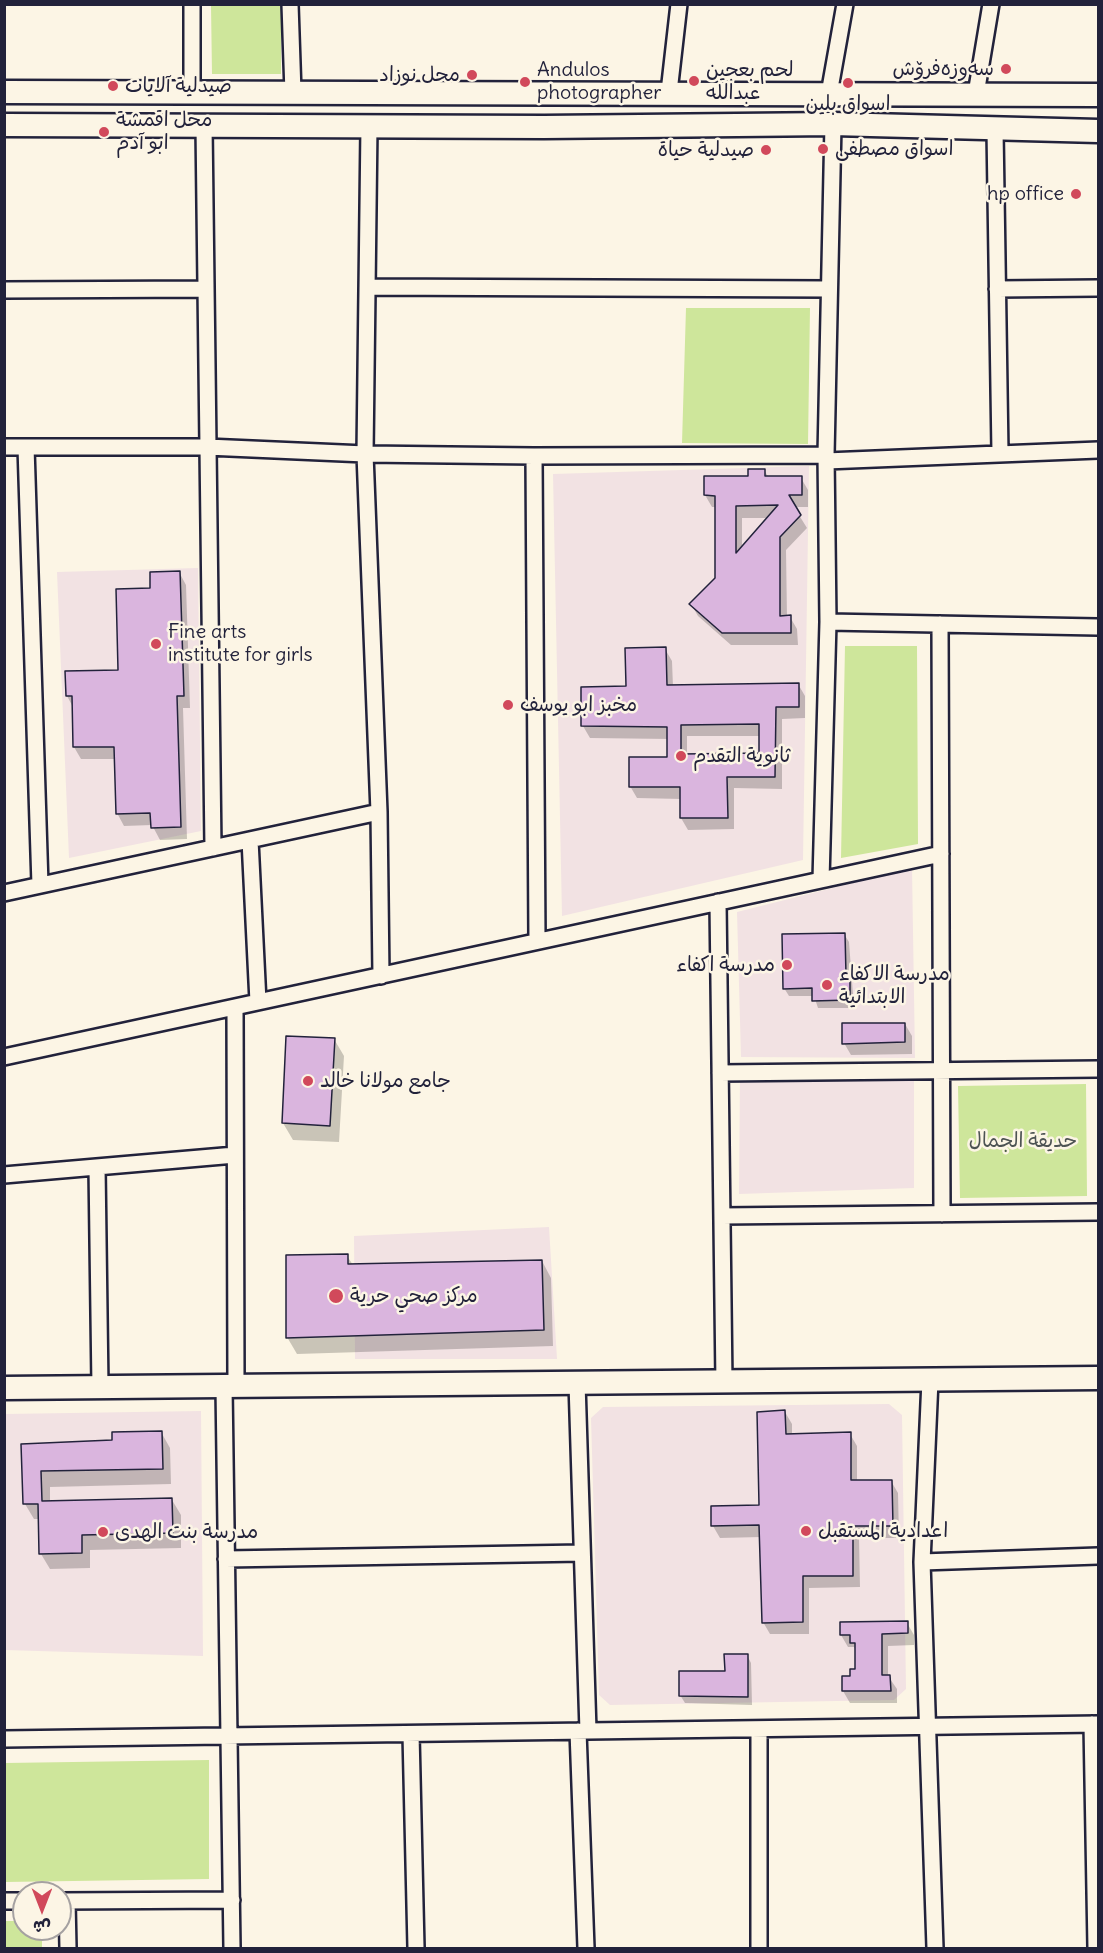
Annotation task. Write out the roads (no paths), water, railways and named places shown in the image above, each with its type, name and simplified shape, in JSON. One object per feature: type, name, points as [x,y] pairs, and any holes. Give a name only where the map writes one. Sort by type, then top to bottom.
[{"type":"main road","points":[[4,92],[1098,94]]},
{"type":"main road","points":[[543,93],[544,127]]},
{"type":"main road","points":[[4,125],[544,127],[833,124],[995,130],[1098,130]]},
{"type":"main road","points":[[4,1388],[1098,1378]]},
{"type":"street","points":[[192,4],[192,92]]},
{"type":"street","points":[[290,4],[293,93]]},
{"type":"street","points":[[669,92],[679,4]]},
{"type":"street","points":[[830,94],[845,4]]},
{"type":"street","points":[[976,94],[991,4]]},
{"type":"street","points":[[821,880],[828,622],[826,458],[833,124]]},
{"type":"street","points":[[204,126],[213,848]]},
{"type":"street","points":[[369,126],[365,454],[379,812],[381,975]]},
{"type":"street","points":[[995,130],[1000,453]]},
{"type":"street","points":[[368,287],[830,289]]},
{"type":"street","points":[[4,290],[205,288]]},
{"type":"street","points":[[997,289],[1098,288]]},
{"type":"street","points":[[4,447],[207,447],[365,454],[826,458],[1098,450]]},
{"type":"street","points":[[26,447],[40,885]]},
{"type":"street","points":[[534,456],[537,942]]},
{"type":"street","points":[[828,622],[1098,627]]},
{"type":"street","points":[[940,624],[942,1214]]},
{"type":"street","points":[[4,893],[379,812]]},
{"type":"street","points":[[250,840],[258,1002]]},
{"type":"street","points":[[4,1057],[941,854]]},
{"type":"street","points":[[718,902],[724,1383]]},
{"type":"street","points":[[232,1948],[226,1559],[236,1155],[235,1007]]},
{"type":"street","points":[[720,1072],[1098,1069]]},
{"type":"street","points":[[4,1176],[236,1155]]},
{"type":"street","points":[[97,1167],[100,1387]]},
{"type":"street","points":[[722,1216],[1098,1212]]},
{"type":"street","points":[[930,1380],[922,1562],[935,1948]]},
{"type":"street","points":[[577,1383],[582,1553],[586,1948]]},
{"type":"street","points":[[226,1559],[582,1553]]},
{"type":"street","points":[[922,1562],[1098,1556]]},
{"type":"street","points":[[4,1739],[1095,1724],[1096,1948]]},
{"type":"street","points":[[759,1730],[759,1948]]},
{"type":"street","points":[[411,1734],[416,1948]]},
{"type":"street","points":[[72,1901],[232,1900]]},
{"type":"place","name":"سەوزەفرۆش","points":[[1006,69]]},
{"type":"place","name":"محل نوزاد","points":[[472,75]]},
{"type":"place","name":"لحم بعجين عبدالله","points":[[694,81]]},
{"type":"place","name":"Andulos photographer","points":[[525,82]]},
{"type":"place","name":"اسواق بلين","points":[[848,83]]},
{"type":"place","name":"صيدلية آلايات","points":[[113,86]]},
{"type":"place","name":"محل اقمشة ابو آدم","points":[[104,132]]},
{"type":"place","name":"اسواق مصطفى","points":[[823,149]]},
{"type":"place","name":"صيدلية حياة","points":[[766,150]]},
{"type":"place","name":"hp office","points":[[1076,194]]},
{"type":"place","name":"Fine arts institute for girls","points":[[156,644]]},
{"type":"place","name":"مخبز ابو يوسف","points":[[508,705]]},
{"type":"place","name":"ثانوية التقدم","points":[[681,756]]},
{"type":"place","name":"مدرسة اكفاء","points":[[787,965]]},
{"type":"place","name":"مدرسة الاكفاء الابتدائية","points":[[827,985]]},
{"type":"place","name":"جامع مولانا خالد","points":[[308,1081]]},
{"type":"place","name":"مركز صحي حرية","points":[[336,1296]]},
{"type":"place","name":"اعدادية المستقبل","points":[[806,1531]]},
{"type":"place","name":"مدرسة بنت الهدی","points":[[103,1532]]},
{"type":"park label","name":"حديقة الجمال","points":[[1023,1141]]}]
